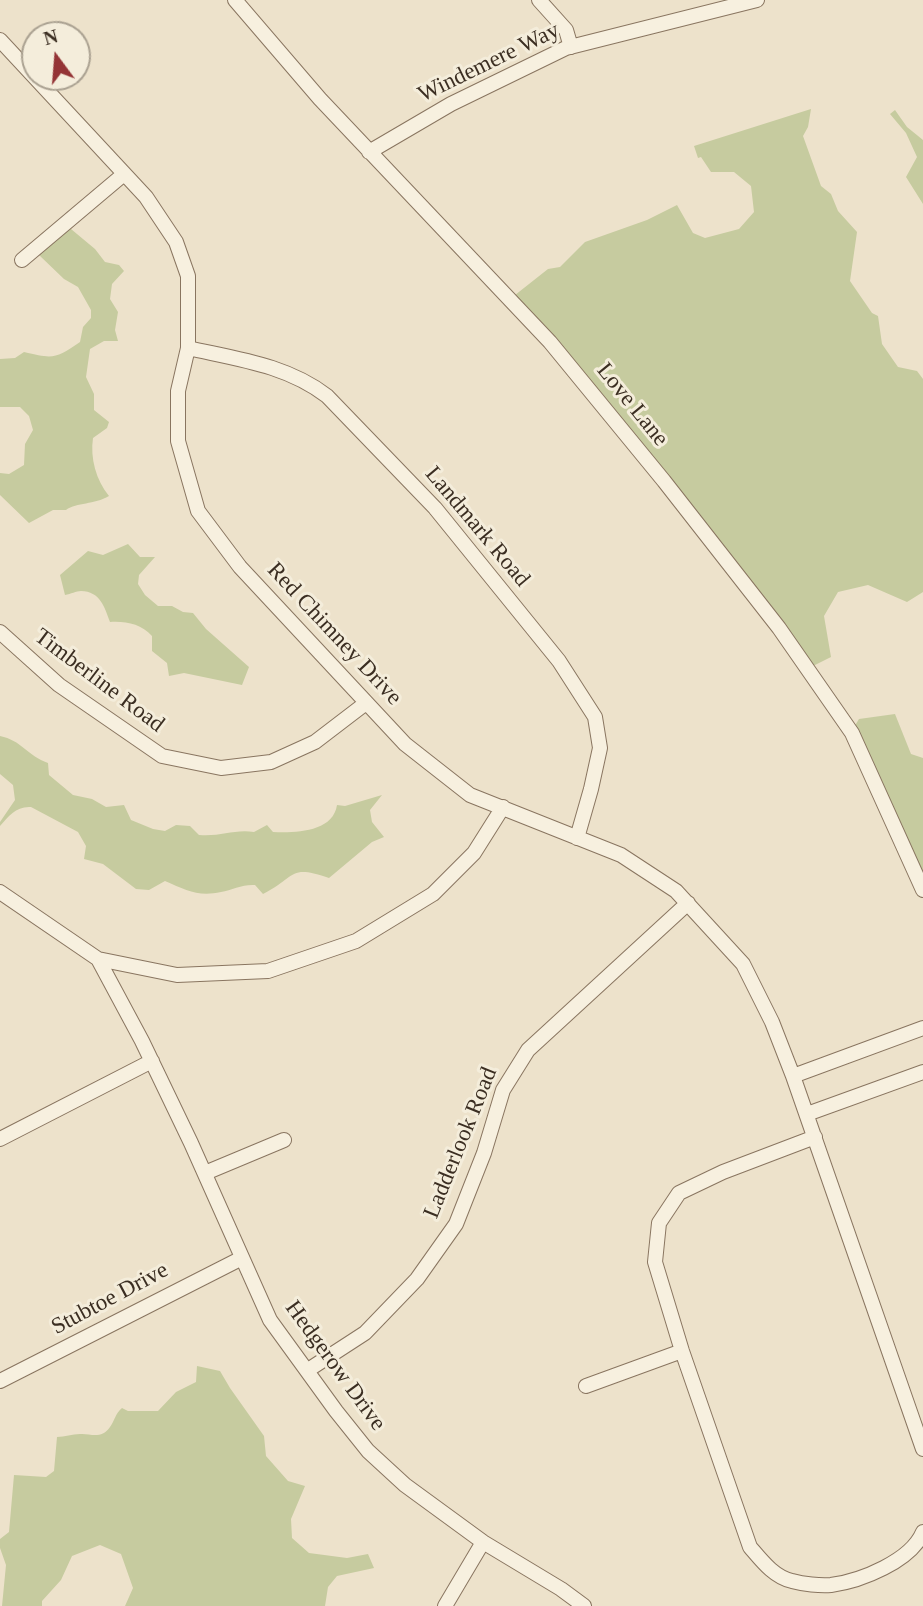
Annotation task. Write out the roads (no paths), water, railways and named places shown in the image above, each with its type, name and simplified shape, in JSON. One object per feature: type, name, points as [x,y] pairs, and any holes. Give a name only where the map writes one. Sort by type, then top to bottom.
[{"type":"street","name":"Love Lane","points":[[235,0],[320,99],[550,342],[664,481],[779,628],[852,733],[923,890]]},
{"type":"street","points":[[539,0],[566,30],[571,47]]},
{"type":"street","name":"Windemere Way","points":[[369,152],[451,104],[571,47],[736,2],[757,0]]},
{"type":"street","name":"Red Chimney Drive","points":[[0,40],[146,197],[176,242],[188,276],[188,348],[178,391],[178,440],[198,511],[240,567],[405,744],[470,794],[621,855],[676,891],[743,964],[772,1022],[793,1076],[923,1448]]},
{"type":"street","points":[[22,260],[124,174]]},
{"type":"street","name":"Landmark Road","points":[[188,348],[270,366],[308,381],[327,396],[435,508],[559,661],[595,717],[600,748],[592,789],[577,838]]},
{"type":"street","name":"Timberline Road","points":[[0,632],[59,685],[162,756],[221,768],[271,762],[315,743],[366,703]]},
{"type":"street","points":[[0,892],[98,959],[177,975],[268,971],[356,941],[433,894],[474,853],[503,807]]},
{"type":"street","name":"Ladderlook Road","points":[[308,1370],[365,1333],[417,1279],[456,1224],[484,1153],[503,1090],[528,1050],[688,903]]},
{"type":"street","name":"Hedgerow Drive","points":[[98,959],[152,1061],[271,1320],[368,1451],[405,1485],[484,1542],[584,1606]]},
{"type":"street","points":[[793,1076],[923,1028]]},
{"type":"street","points":[[0,1139],[152,1061]]},
{"type":"street","points":[[807,1114],[923,1072]]},
{"type":"street","points":[[815,1137],[723,1172],[679,1193],[659,1223],[655,1262],[682,1351],[750,1547],[767,1567],[790,1581],[829,1585],[879,1570],[902,1557],[919,1541],[923,1532]]},
{"type":"street","points":[[205,1174],[284,1140]]},
{"type":"street","name":"Stubtoe Drive","points":[[0,1381],[242,1258]]},
{"type":"street","points":[[586,1386],[682,1351]]},
{"type":"street","points":[[445,1606],[484,1542]]}]
